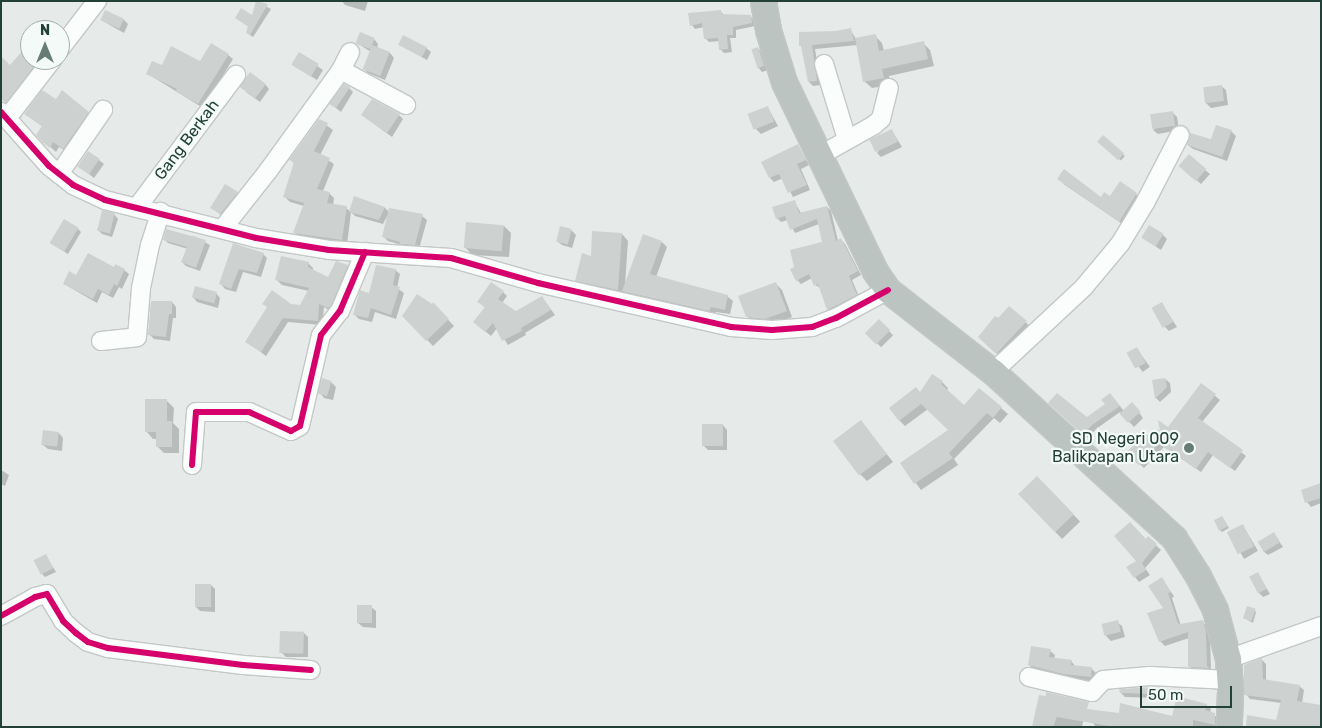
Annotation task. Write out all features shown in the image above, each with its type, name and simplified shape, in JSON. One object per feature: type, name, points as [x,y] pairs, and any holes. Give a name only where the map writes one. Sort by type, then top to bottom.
[{"type":"highway","points":[[764,1],[768,30],[784,82],[875,271],[888,290],[993,372],[1174,538],[1198,576],[1215,610],[1229,669],[1229,727]]},
{"type":"street","points":[[70,36],[98,1]]},
{"type":"street","points":[[223,228],[268,171],[341,70],[350,52]]},
{"type":"street","points":[[824,64],[847,139]]},
{"type":"street","points":[[43,70],[4,115],[59,174],[72,185],[105,200],[138,206],[256,238],[320,249],[451,258],[605,299],[731,327],[772,330],[812,327],[836,318],[888,290]]},
{"type":"street","points":[[341,70],[406,105]]},
{"type":"street","name":"Gang Berkah","points":[[138,206],[236,74]]},
{"type":"street","points":[[820,156],[874,125],[881,118],[889,88]]},
{"type":"street","points":[[59,174],[103,110]]},
{"type":"street","points":[[993,372],[1084,287],[1120,244],[1146,201],[1180,135]]},
{"type":"street","points":[[101,341],[137,337],[143,280],[150,245],[161,212]]},
{"type":"street","points":[[192,465],[196,412],[249,412],[291,431],[300,426],[321,335],[340,311],[365,252]]},
{"type":"street","points":[[1,616],[35,597],[48,594],[64,621],[76,633],[88,642],[108,648],[243,665],[311,670]]},
{"type":"street","points":[[1029,677],[1092,692],[1103,680],[1229,669],[1321,626]]},
{"type":"building","points":[[256,1],[268,4],[250,35],[246,33],[248,26],[235,18],[241,8],[252,15]]},
{"type":"building","points":[[105,10],[124,19],[119,29],[100,20]]},
{"type":"building","points":[[721,10],[721,14],[751,15],[752,23],[733,27],[733,35],[727,35],[728,49],[719,50],[718,38],[704,39],[702,23],[690,26],[688,13]]},
{"type":"building","points":[[851,28],[854,41],[812,45],[817,81],[808,82],[801,46],[799,46],[799,32],[836,31]]},
{"type":"building","points":[[360,32],[375,38],[370,49],[356,43]]},
{"type":"building","points":[[876,34],[879,51],[924,41],[928,59],[882,69],[884,78],[863,82],[855,38]]},
{"type":"building","points":[[403,35],[427,47],[422,57],[398,45]]},
{"type":"building","points":[[211,43],[229,54],[198,104],[175,91],[177,89],[146,74],[152,61],[162,65],[171,46],[200,61]]},
{"type":"building","points":[[372,45],[390,52],[380,76],[363,69]]},
{"type":"building","points":[[758,47],[764,66],[758,68],[751,49]]},
{"type":"building","points":[[299,52],[319,64],[311,77],[291,65]]},
{"type":"building","points":[[20,54],[20,70],[31,70],[6,103],[1,99],[1,56],[10,65]]},
{"type":"building","points":[[250,72],[266,84],[255,98],[239,86]]},
{"type":"building","points":[[344,84],[350,87],[336,108],[329,104]]},
{"type":"building","points":[[1222,85],[1224,101],[1205,103],[1203,87]]},
{"type":"building","points":[[42,90],[56,99],[62,90],[89,112],[63,149],[53,142],[50,148],[42,142],[36,135],[42,126],[24,114]]},
{"type":"building","points":[[372,99],[400,114],[387,133],[361,115]]},
{"type":"building","points":[[768,106],[774,122],[754,130],[747,114]]},
{"type":"building","points":[[1173,111],[1175,126],[1152,129],[1150,114]]},
{"type":"building","points":[[319,119],[328,123],[314,151],[330,158],[317,189],[330,192],[327,203],[347,206],[342,240],[293,233],[304,203],[283,197],[294,162],[289,160]]},
{"type":"building","points":[[1216,125],[1232,130],[1222,157],[1187,145],[1190,133],[1211,139]]},
{"type":"building","points":[[892,129],[898,142],[875,152],[869,140]]},
{"type":"building","points":[[1103,135],[1124,153],[1118,160],[1097,142]]},
{"type":"building","points":[[798,144],[806,160],[797,164],[807,185],[788,193],[779,174],[769,178],[761,162]]},
{"type":"building","points":[[88,151],[100,159],[89,175],[77,167]]},
{"type":"building","points":[[1189,154],[1206,169],[1196,181],[1179,166]]},
{"type":"building","points":[[1064,169],[1101,197],[1104,192],[1110,196],[1120,181],[1137,193],[1119,222],[1057,179]]},
{"type":"building","points":[[225,184],[238,192],[220,214],[210,208]]},
{"type":"building","points":[[354,196],[385,207],[379,220],[349,212]]},
{"type":"building","points":[[795,200],[799,213],[827,206],[836,241],[841,238],[858,271],[849,276],[857,295],[827,310],[818,284],[814,286],[809,274],[796,281],[790,269],[794,267],[790,250],[822,242],[817,219],[790,230],[785,216],[776,219],[772,207]]},
{"type":"building","points":[[389,208],[423,214],[415,245],[399,244],[400,242],[382,237]]},
{"type":"building","points":[[102,210],[115,213],[110,233],[97,230]]},
{"type":"building","points":[[64,219],[79,228],[64,252],[50,243]]},
{"type":"building","points":[[466,222],[504,225],[502,251],[464,248]]},
{"type":"building","points":[[1149,225],[1164,234],[1156,247],[1141,238]]},
{"type":"building","points":[[560,226],[572,229],[568,244],[556,242]]},
{"type":"building","points":[[166,229],[206,240],[196,268],[181,262],[187,247],[163,240]]},
{"type":"building","points":[[592,231],[622,233],[618,290],[575,281],[582,253],[591,256]]},
{"type":"building","points":[[643,234],[662,241],[650,274],[728,295],[725,310],[711,307],[709,311],[622,291]]},
{"type":"building","points":[[233,243],[264,253],[257,273],[239,269],[231,289],[219,284]]},
{"type":"building","points":[[88,253],[114,267],[115,264],[125,269],[117,286],[114,284],[109,295],[98,289],[93,299],[63,284],[69,271],[76,275]]},
{"type":"building","points":[[281,256],[309,262],[308,267],[328,277],[336,261],[348,265],[331,306],[328,308],[319,304],[318,321],[283,318],[261,352],[245,342],[267,307],[262,304],[272,290],[291,304],[300,305],[309,288],[275,280]]},
{"type":"building","points":[[376,265],[396,269],[393,285],[400,287],[391,315],[371,308],[368,318],[353,315],[360,290],[369,293]]},
{"type":"building","points":[[491,282],[504,291],[498,299],[516,311],[542,296],[551,310],[521,328],[522,331],[502,341],[493,323],[485,332],[473,322],[485,307],[477,302]]},
{"type":"building","points":[[776,282],[787,311],[765,319],[746,317],[738,296]]},
{"type":"building","points":[[195,286],[217,292],[214,304],[192,298]]},
{"type":"building","points":[[417,294],[432,304],[433,302],[449,319],[426,341],[402,316]]},
{"type":"building","points":[[151,301],[172,301],[172,314],[169,314],[166,337],[148,335]]},
{"type":"building","points":[[1162,302],[1173,322],[1163,328],[1152,308]]},
{"type":"building","points":[[1009,306],[1027,321],[996,354],[978,337],[995,316],[998,318]]},
{"type":"building","points":[[879,319],[890,330],[876,344],[865,333]]},
{"type":"building","points":[[1137,347],[1146,363],[1135,369],[1127,353]]},
{"type":"building","points":[[932,374],[943,381],[941,384],[964,405],[979,388],[1002,407],[993,418],[987,413],[949,453],[953,458],[914,484],[900,463],[948,430],[921,404],[899,421],[889,408],[916,387],[920,392]]},
{"type":"building","points":[[322,378],[332,381],[327,396],[317,393]]},
{"type":"building","points":[[1165,378],[1167,387],[1155,399],[1152,380]]},
{"type":"building","points":[[1201,383],[1216,394],[1198,418],[1243,450],[1230,468],[1208,452],[1196,469],[1159,443],[1139,465],[1126,453],[1145,433],[1151,438],[1158,429],[1160,431],[1158,420],[1168,427]]},
{"type":"building","points":[[1057,393],[1087,417],[1105,404],[1101,400],[1110,393],[1120,406],[1092,425],[1083,435],[1048,403]]},
{"type":"building","points":[[145,399],[167,399],[167,421],[172,421],[172,447],[156,447],[156,432],[145,432]]},
{"type":"building","points":[[1132,402],[1141,412],[1128,423],[1119,413]]},
{"type":"building","points":[[861,420],[887,454],[859,475],[833,441]]},
{"type":"building","points":[[702,424],[723,424],[723,446],[702,446]]},
{"type":"building","points":[[43,430],[59,432],[57,447],[41,445]]},
{"type":"building","points":[[1037,476],[1074,514],[1055,532],[1018,494]]},
{"type":"building","points":[[1321,483],[1321,498],[1305,503],[1301,490]]},
{"type":"building","points":[[1222,516],[1228,526],[1219,531],[1214,520]]},
{"type":"building","points":[[1130,522],[1146,539],[1148,536],[1157,544],[1142,563],[1146,570],[1134,578],[1126,567],[1136,561],[1114,536]]},
{"type":"building","points":[[1243,524],[1254,546],[1238,554],[1227,532]]},
{"type":"building","points":[[1274,532],[1280,542],[1264,552],[1258,542]]},
{"type":"building","points":[[46,554],[53,568],[41,575],[34,560]]},
{"type":"building","points":[[1258,572],[1267,589],[1258,593],[1249,577]]},
{"type":"building","points":[[1162,577],[1171,592],[1168,593],[1178,623],[1203,620],[1206,632],[1207,666],[1210,668],[1188,667],[1188,632],[1159,642],[1147,613],[1163,608],[1148,586]]},
{"type":"building","points":[[195,584],[211,584],[211,607],[195,607]]},
{"type":"building","points":[[357,605],[372,605],[372,623],[357,623]]},
{"type":"building","points":[[1247,606],[1256,609],[1252,621],[1243,618]]},
{"type":"building","points":[[1118,620],[1121,632],[1104,636],[1102,624]]},
{"type":"building","points":[[280,631],[304,632],[303,654],[279,653]]},
{"type":"building","points":[[1031,646],[1051,649],[1049,657],[1072,660],[1071,665],[1092,667],[1091,677],[1063,674],[1028,665]]},
{"type":"building","points":[[1262,658],[1263,679],[1300,685],[1297,701],[1321,705],[1321,727],[1246,727],[1247,715],[1276,720],[1281,700],[1244,695],[1244,665]]},
{"type":"building","points":[[1155,687],[1155,694],[1120,693],[1119,689]]},
{"type":"building","points":[[1046,692],[1089,702],[1087,709],[1119,713],[1120,703],[1172,716],[1177,696],[1207,704],[1205,710],[1215,713],[1215,725],[1193,720],[1193,727],[1115,727],[1057,717],[1053,727],[1032,727],[1039,695],[1046,696]]},
{"type":"cycle path","points":[[1,112],[49,166],[73,185],[105,200],[256,238],[329,250],[451,258],[538,283],[731,327],[772,330],[812,327],[836,318],[888,290]]},
{"type":"cycle path","points":[[192,465],[196,412],[249,412],[291,431],[300,426],[321,335],[340,311],[365,252]]},
{"type":"cycle path","points":[[1,616],[35,597],[47,594],[63,621],[76,633],[88,642],[108,648],[243,665],[311,670]]},
{"type":"place","name":"SD Negeri 009 Balikpapan Utara","points":[[1189,448]]}]
